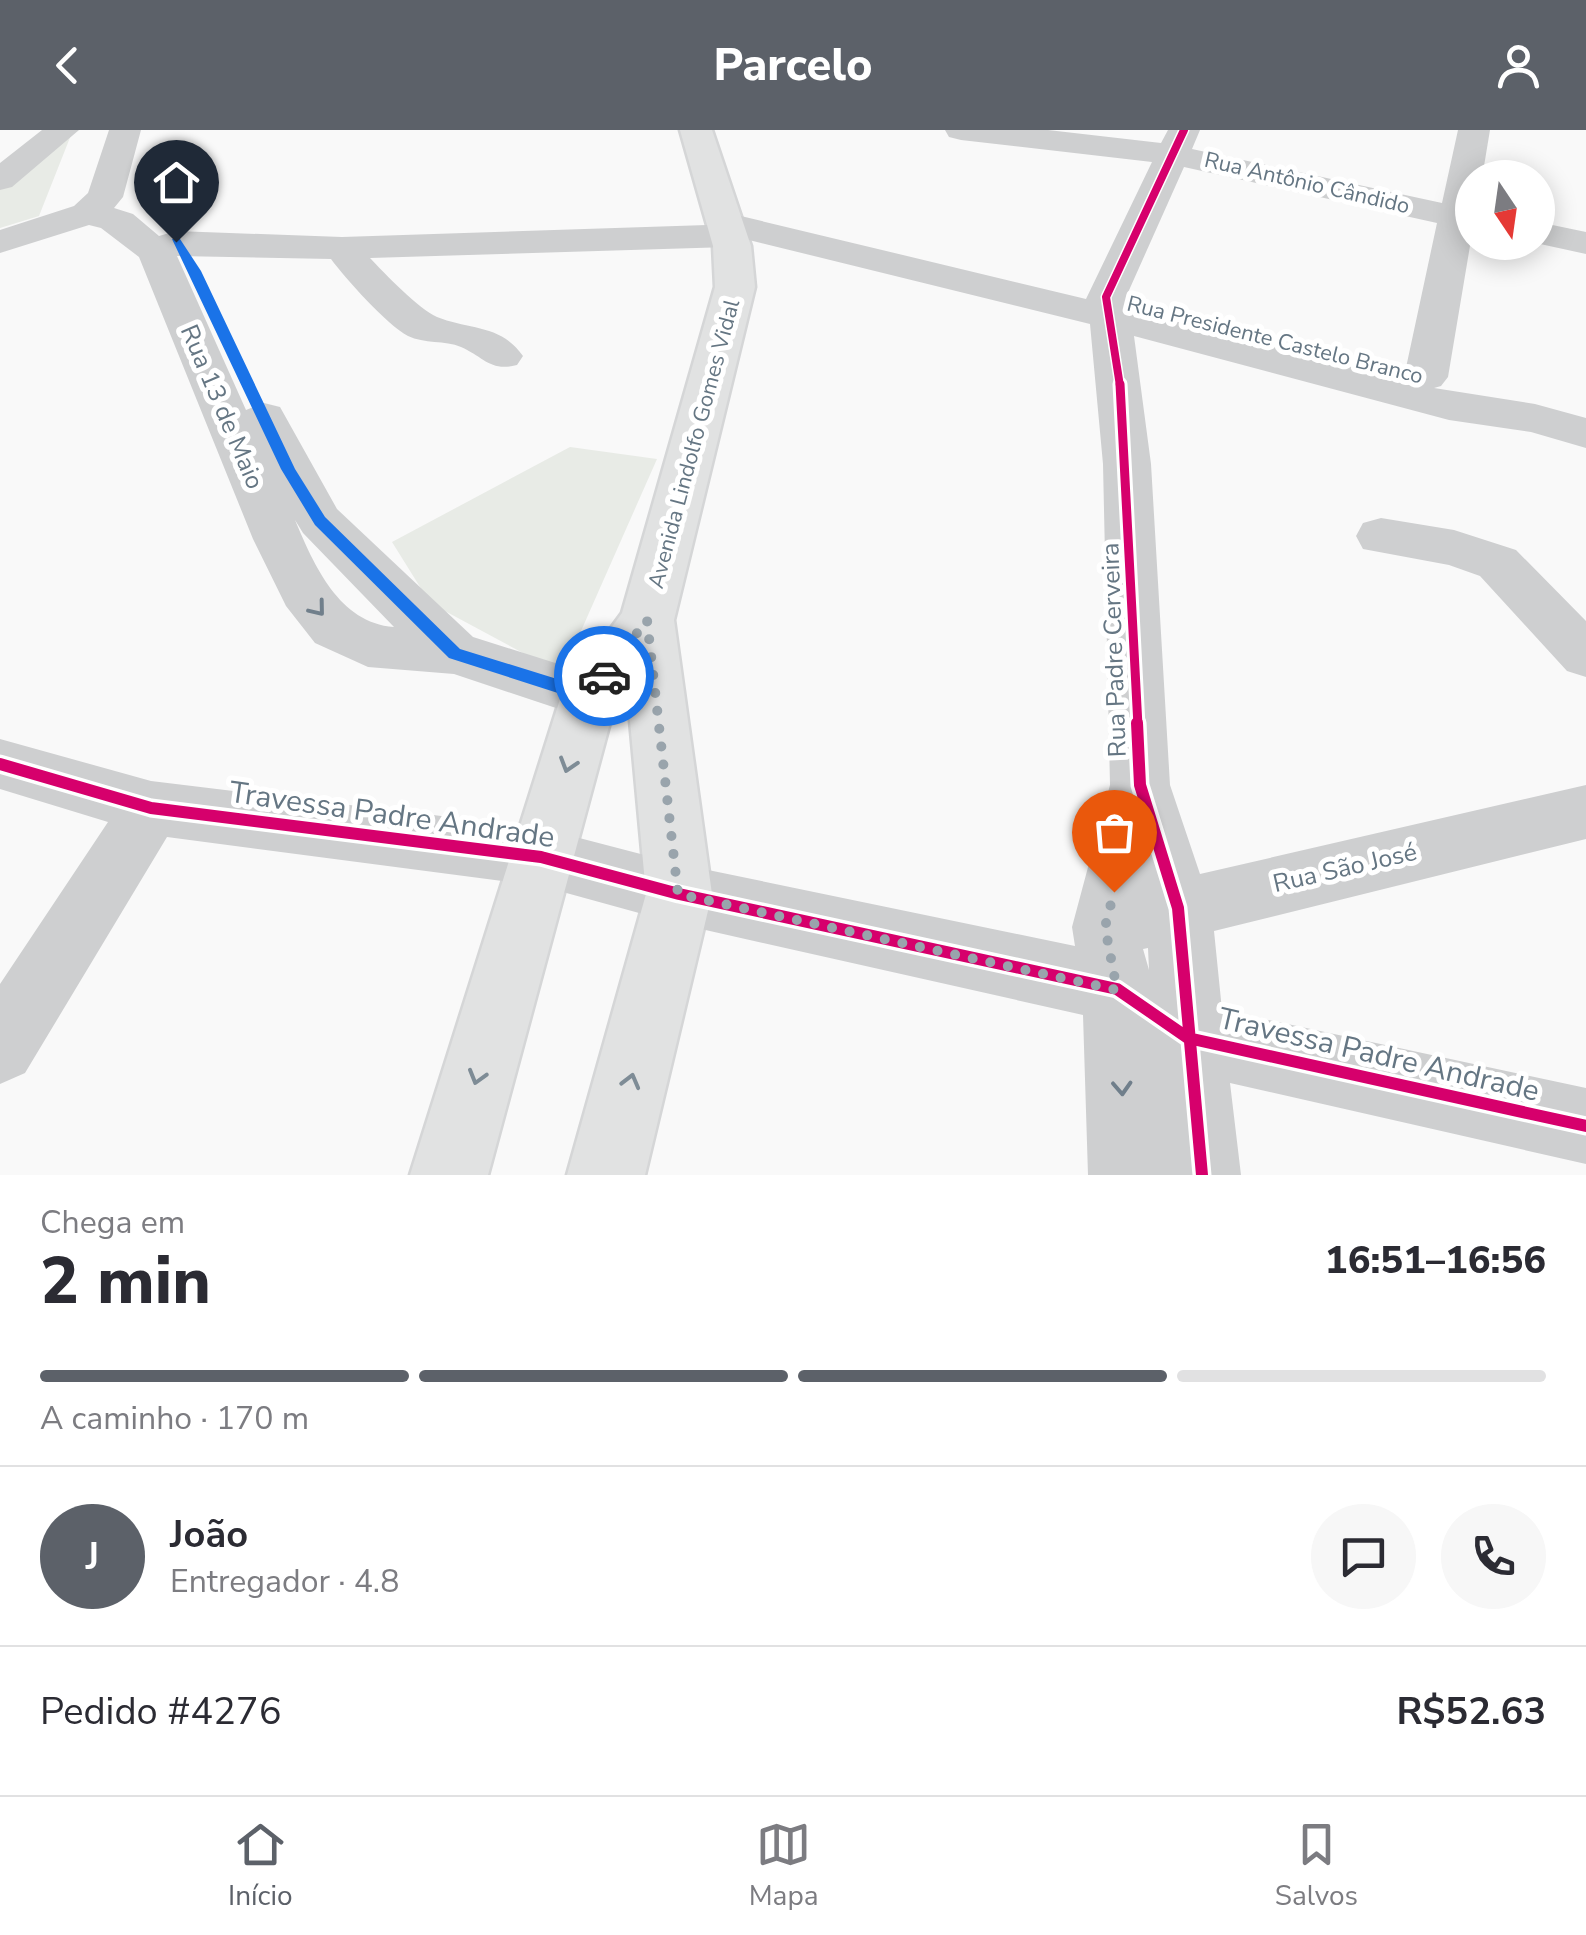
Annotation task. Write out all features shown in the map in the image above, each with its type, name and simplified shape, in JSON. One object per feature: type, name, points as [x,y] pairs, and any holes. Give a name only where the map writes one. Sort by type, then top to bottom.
[{"type":"main road","name":"Avenida Lindolfo Gomes Vidal","points":[[606,1175],[678,894],[647,620],[736,287],[736,259],[724,219],[689,138]]},
{"type":"main road","name":"Avenida Lindolfo Gomes Vidal","points":[[449,1175],[589,696],[647,620]]},
{"type":"street","points":[[0,180],[63,130]]},
{"type":"street","points":[[100,216],[125,130]]},
{"type":"street","name":"Rua Antônio Cândido","points":[[961,130],[1177,142],[1455,216]]},
{"type":"street","points":[[1471,160],[1474,130]]},
{"type":"street","points":[[1108,307],[1177,142]]},
{"type":"street","points":[[0,242],[100,216],[166,246]]},
{"type":"street","name":"Rua Presidente Castelo Branco","points":[[166,246],[342,248],[724,219],[1426,377],[1534,418]]},
{"type":"street","points":[[1555,237],[1586,244]]},
{"type":"street","name":"Rua 13 de Maio","points":[[166,246],[299,530],[305,592],[334,628],[368,646],[454,653],[589,696]]},
{"type":"street","points":[[342,248],[359,270],[422,327],[473,336],[502,356]]},
{"type":"street","points":[[1426,377],[1455,256]]},
{"type":"street","name":"Rua Presidente Castelo Branco","points":[[1108,307],[1449,406],[1534,418],[1586,432]]},
{"type":"street","name":"Rua Padre Cerveira","points":[[1108,307],[1127,464],[1140,786],[1111,958],[1127,1175]]},
{"type":"street","name":"Rua 13 de Maio","points":[[299,530],[454,653]]},
{"type":"street","points":[[1380,536],[1454,548],[1498,563],[1586,656]]},
{"type":"street","name":"Travessa Padre Andrade","points":[[0,764],[151,808],[541,857],[678,894],[1111,958],[1188,1038],[1586,1126]]},
{"type":"street","name":"Rua Padre Cerveira","points":[[1140,786],[1178,908],[1202,1175]]},
{"type":"street","points":[[0,1048],[151,808]]},
{"type":"street","name":"Rua São José","points":[[1111,958],[1178,908],[1586,812]]},
{"type":"shaded area","points":[[73,130],[39,216],[0,228],[0,168]]},
{"type":"shaded area","points":[[570,447],[657,459],[562,674],[430,603],[392,542]]},
{"type":"cycle path","points":[[1184,130],[1106,297],[1119,369],[1127,464],[1140,785],[1178,908],[1202,1175]]},
{"type":"cycle path","points":[[0,764],[151,808],[541,857],[679,894],[1117,989],[1188,1038],[1586,1126]]},
{"type":"way so far","points":[[604,676],[647,620],[678,894],[1117,990],[1105,927],[1114,892]]},
{"type":"route","points":[[176,242],[196,271],[288,469],[320,521],[377,580],[416,612],[454,653],[589,696],[604,676]]}]
